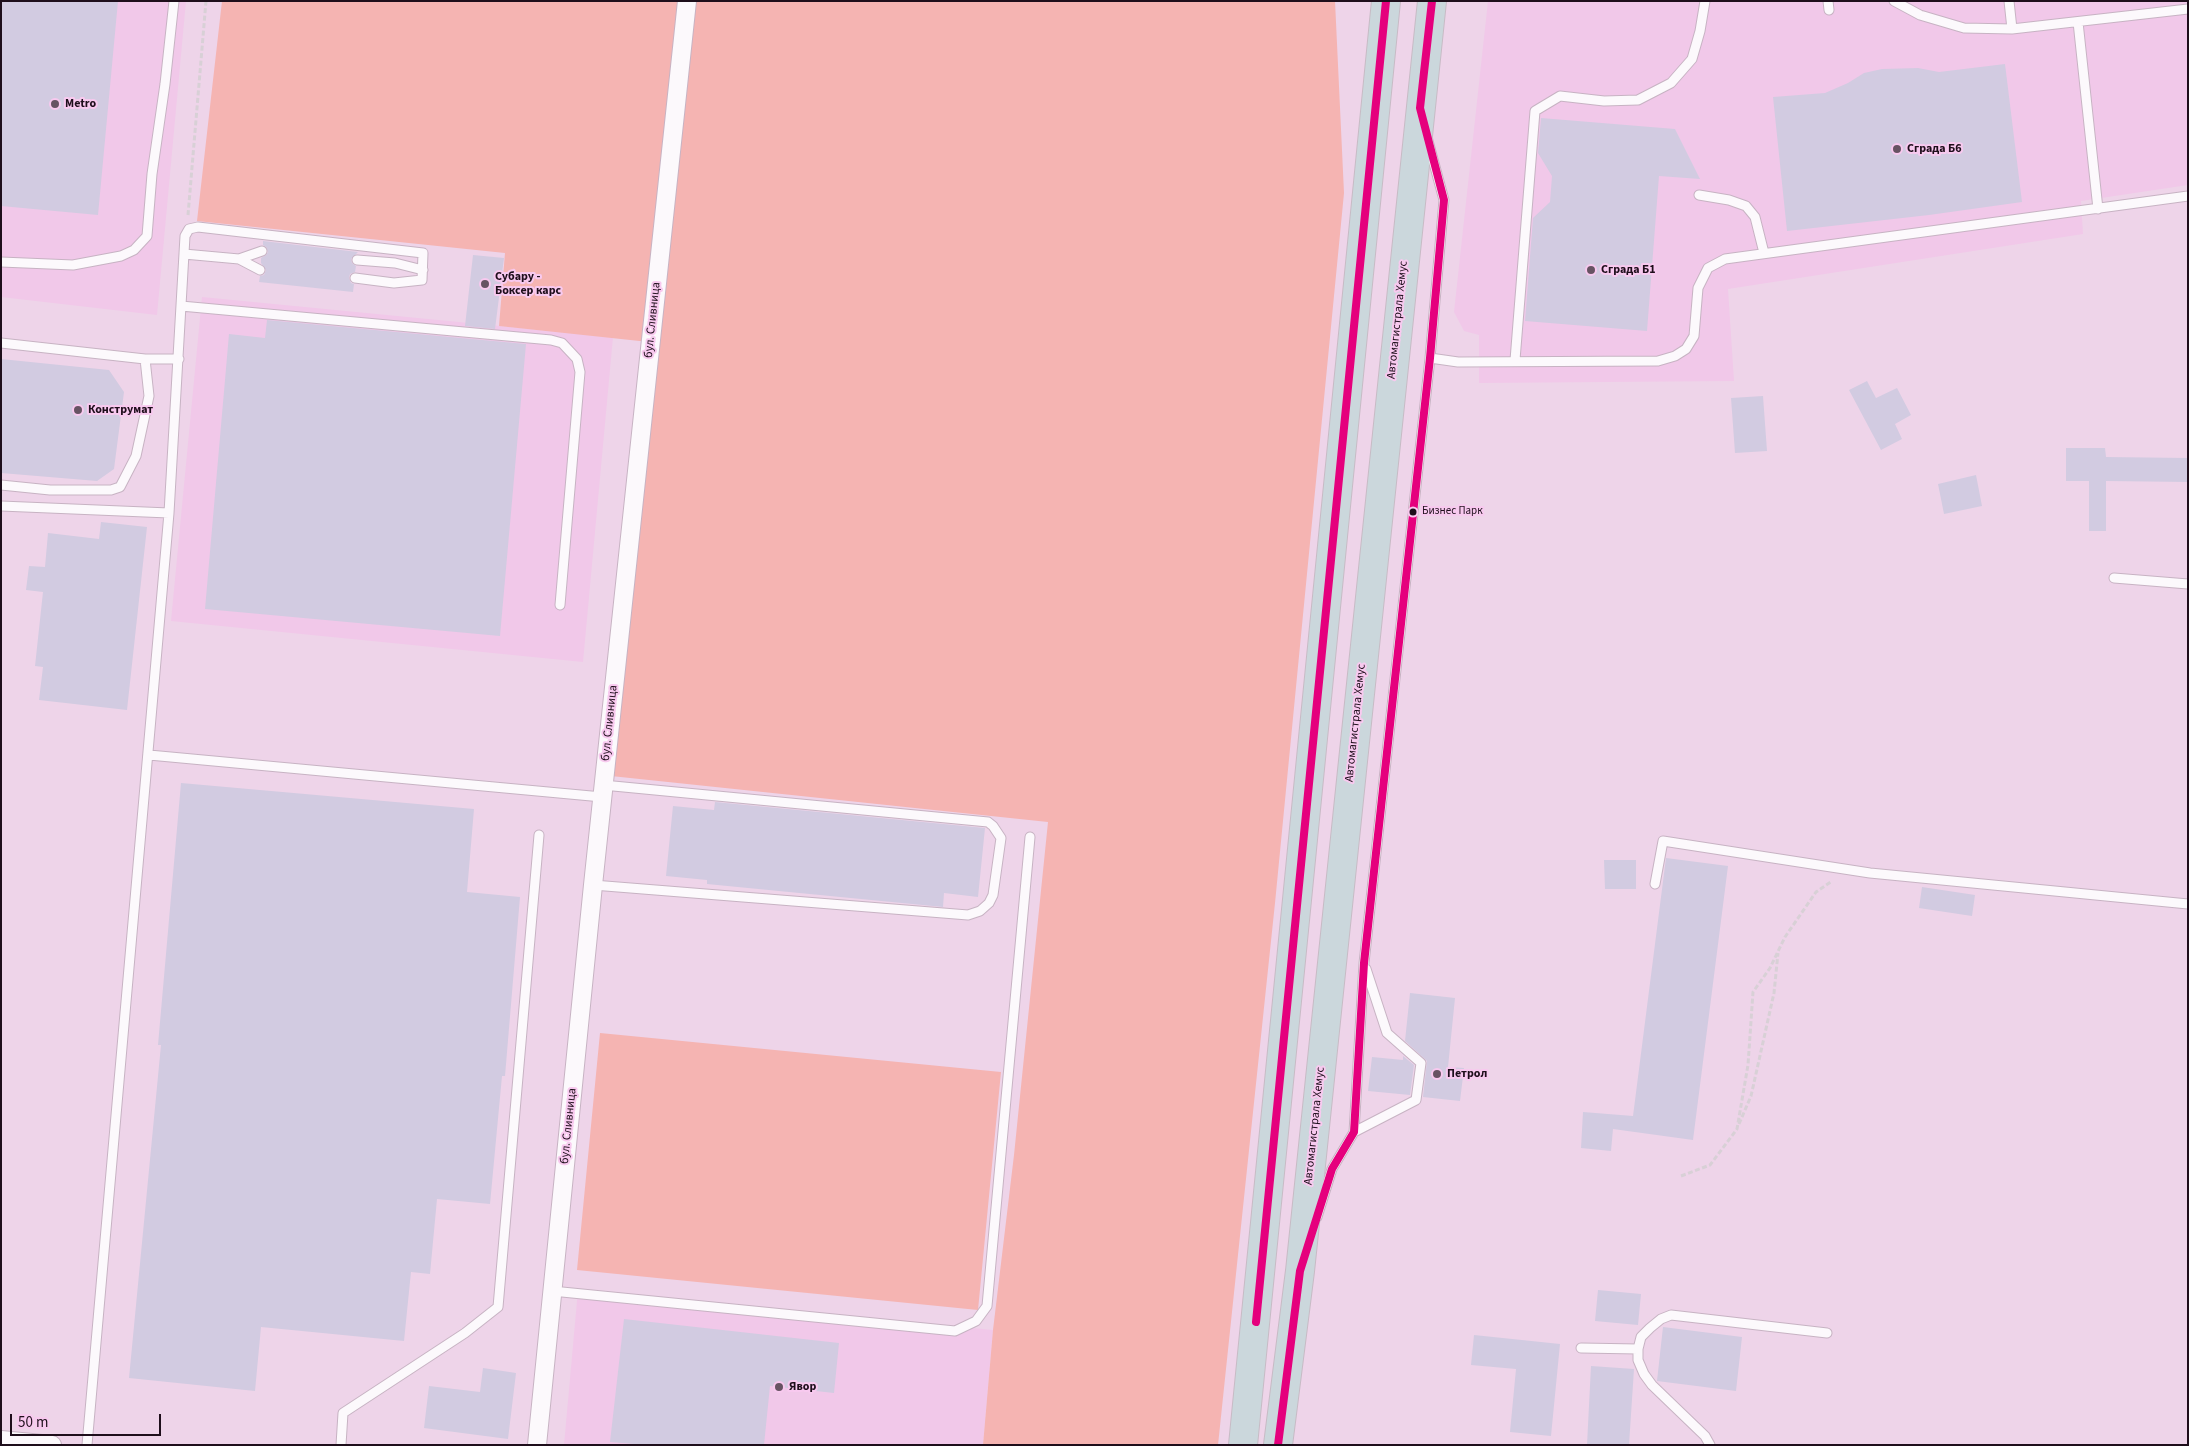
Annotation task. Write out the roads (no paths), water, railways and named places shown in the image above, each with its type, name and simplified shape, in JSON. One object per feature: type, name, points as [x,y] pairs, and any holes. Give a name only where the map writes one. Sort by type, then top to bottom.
[{"type":"highway","points":[[1243,1445],[1386,1]]},
{"type":"highway","name":"Автомагистрала Хемус","points":[[1278,1445],[1300,1272],[1432,3]]},
{"type":"street","name":"бул. Сливница","points":[[537,1445],[592,885],[687,1]]},
{"type":"street","points":[[1,1440],[52,1445]]},
{"type":"lane","points":[[1,262],[73,265],[128,253],[134,250],[147,236],[152,174],[165,84],[174,1]]},
{"type":"lane","points":[[1514,360],[1535,111],[1560,96],[1604,101],[1638,100],[1671,83],[1692,60],[1700,31],[1705,1]]},
{"type":"lane","points":[[1894,1],[1920,16],[1964,28],[2012,29],[2188,9]]},
{"type":"lane","points":[[2009,1],[2012,29]]},
{"type":"lane","points":[[2078,22],[2098,209]]},
{"type":"lane","points":[[1300,1272],[1332,1169],[1354,1132],[1364,963],[1430,358],[1444,200],[1420,108]]},
{"type":"lane","points":[[1699,195],[1729,200],[1746,206],[1755,217],[1764,253]]},
{"type":"lane","points":[[1430,358],[1458,362],[1514,360],[1658,361],[1676,356],[1686,349],[1694,336],[1698,288],[1708,268],[1725,259],[2188,196]]},
{"type":"lane","points":[[87,1445],[170,513],[185,236],[189,228],[198,227],[423,253],[422,280],[394,283],[355,278]]},
{"type":"lane","points":[[239,259],[262,251]]},
{"type":"lane","points":[[184,254],[239,259],[260,270]]},
{"type":"lane","points":[[356,260],[395,263],[423,270]]},
{"type":"lane","points":[[182,306],[551,340],[562,343],[577,359],[580,372],[560,605]]},
{"type":"lane","points":[[1,343],[145,359],[179,359]]},
{"type":"lane","points":[[1,485],[50,490],[111,490],[120,487],[136,456],[149,396],[145,359]]},
{"type":"lane","points":[[1,506],[170,513]]},
{"type":"lane","points":[[2114,578],[2188,584]]},
{"type":"lane","points":[[149,755],[988,822],[994,826],[1001,838],[993,895],[989,903],[980,910],[968,915],[592,885]]},
{"type":"lane","points":[[341,1445],[344,1413],[465,1334],[498,1307],[539,835]]},
{"type":"lane","points":[[552,1291],[955,1331],[976,1321],[987,1306],[1030,837]]},
{"type":"lane","points":[[1655,884],[1663,841],[1870,873],[2188,904]]},
{"type":"lane","points":[[1354,1132],[1416,1100],[1421,1063],[1387,1033],[1364,963]]},
{"type":"lane","points":[[1710,1445],[1705,1436],[1652,1385],[1644,1374],[1638,1360],[1641,1337],[1661,1319],[1671,1315],[1827,1334]]},
{"type":"lane","points":[[1582,1348],[1638,1349]]},
{"type":"place","name":"Metro","points":[[55,104]]},
{"type":"place","name":"Сграда Б6","points":[[1897,149]]},
{"type":"place","name":"Сграда Б1","points":[[1591,270]]},
{"type":"place","name":"Субару - Боксер карс","points":[[485,284]]},
{"type":"place","name":"Конструмат","points":[[78,410]]},
{"type":"place","name":"Бизнес Парк","points":[[1413,512]]},
{"type":"place","name":"Петрол","points":[[1437,1074]]},
{"type":"place","name":"Явор","points":[[779,1387]]}]
